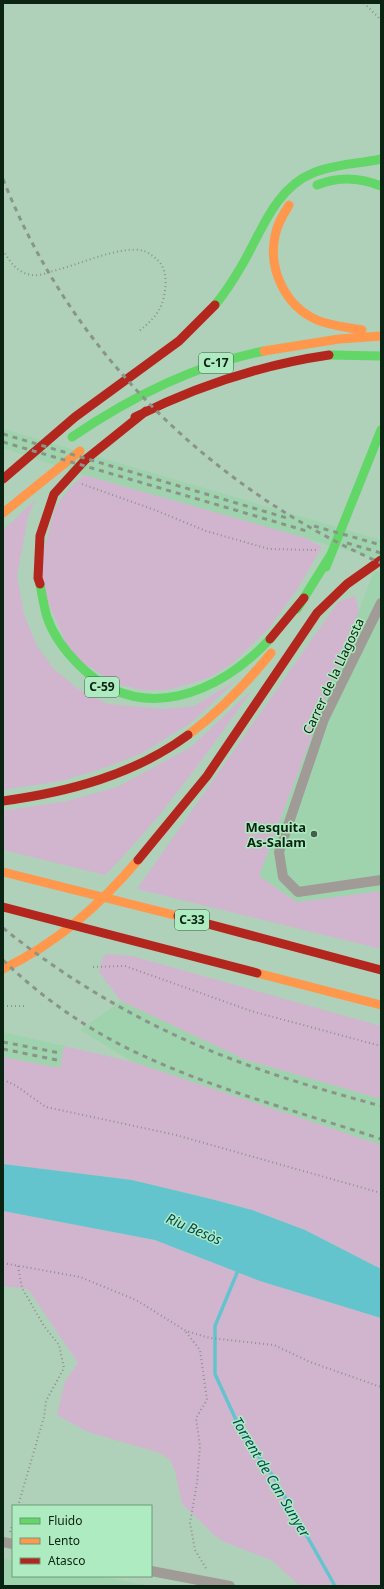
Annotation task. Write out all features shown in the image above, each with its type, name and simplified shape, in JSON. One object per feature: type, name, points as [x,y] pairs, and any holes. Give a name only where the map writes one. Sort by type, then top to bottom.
[{"type":"highway","points":[[6,483],[14,468],[54,434],[119,384],[170,349],[204,318],[235,278],[272,209],[292,186],[315,171],[341,165],[381,159]]},
{"type":"highway","points":[[306,190],[322,182],[344,178],[357,178],[381,186]]},
{"type":"highway","points":[[297,197],[285,210],[275,233],[273,261],[281,287],[296,307],[316,319],[381,335]]},
{"type":"highway","name":"C-17","points":[[65,442],[87,425],[128,401],[165,382],[206,366],[249,353],[290,344],[381,335]]},
{"type":"highway","name":"C-17","points":[[3,513],[44,478],[88,445],[146,411],[205,385],[252,370],[334,355],[381,356]]},
{"type":"highway","points":[[29,585],[29,567],[33,541],[38,524],[54,494],[84,461],[146,411]]},
{"type":"highway","name":"C-59","points":[[3,801],[60,793],[106,779],[141,763],[192,733],[220,711],[249,681],[274,648],[304,598],[345,521],[381,430]]},
{"type":"highway","points":[[6,483],[26,472]]},
{"type":"highway","name":"C-59","points":[[3,969],[23,961],[66,932],[89,913],[120,882],[206,777],[293,646],[327,553]]},
{"type":"highway","points":[[293,646],[329,599],[359,573],[381,560]]},
{"type":"highway","name":"C-59","points":[[37,616],[55,651],[83,676],[117,694],[144,699],[157,699],[179,697],[200,691],[236,671],[268,643],[304,598]]},
{"type":"highway","name":"C-33","points":[[3,872],[194,920],[381,970]]},
{"type":"highway","points":[[3,907],[381,1005]]},
{"type":"street","name":"Carrer de la Llagosta","points":[[381,603],[324,719],[278,852],[283,877],[298,892],[381,880]]},
{"type":"street","points":[[152,1571],[230,1586]]},
{"type":"path","points":[[364,3],[381,20]]},
{"type":"path","points":[[3,250],[10,262],[22,273],[34,276],[67,269],[94,258],[132,249],[145,251],[159,260],[166,275],[164,297],[155,318],[138,332]]},
{"type":"path","points":[[79,483],[155,510],[206,531],[270,549],[327,553]]},
{"type":"path","points":[[93,967],[125,966],[251,1011],[381,1046]]},
{"type":"path","points":[[3,1006],[26,1006]]},
{"type":"path","points":[[3,1080],[15,1085],[46,1107],[176,1135],[381,1193]]},
{"type":"path","points":[[3,1263],[80,1277],[136,1300],[186,1331],[221,1340],[274,1345],[310,1362],[381,1387]]},
{"type":"path","points":[[18,1266],[22,1288],[44,1326],[59,1345],[64,1368],[46,1400],[44,1417],[18,1505]]},
{"type":"path","points":[[186,1331],[200,1350],[208,1400],[196,1418],[200,1446],[197,1483],[190,1523],[195,1550],[216,1583]]},
{"type":"shaded area","points":[[3,429],[381,540],[381,560],[84,475],[3,448]]},
{"type":"shaded area","points":[[84,475],[306,538],[322,547],[296,591],[270,627],[233,663],[211,677],[168,690],[143,690],[116,684],[71,655],[37,576],[55,508],[69,489]]},
{"type":"shaded area","points":[[35,500],[28,517],[17,576],[24,614],[37,646],[53,668],[78,689],[108,704],[163,709],[194,706],[237,680],[192,722],[142,753],[107,767],[61,781],[3,790],[3,530]]},
{"type":"shaded area","points":[[374,571],[381,573],[381,891],[297,903],[259,876]]},
{"type":"shaded area","points":[[355,596],[359,611],[259,876],[297,902],[381,891],[381,949],[137,889],[338,602]]},
{"type":"shaded area","points":[[252,690],[164,809],[126,854],[105,875],[3,850],[3,811],[67,801],[117,787],[191,747]]},
{"type":"shaded area","points":[[107,954],[132,956],[381,1026],[381,1099],[246,1060],[121,1001],[99,972],[102,958]]},
{"type":"shaded area","points":[[121,1001],[246,1060],[381,1099],[381,1145],[133,1062],[80,1030]]},
{"type":"shaded area","points":[[3,1032],[64,1046],[60,1068],[3,1057]]},
{"type":"shaded area","points":[[64,1046],[133,1062],[381,1145],[381,1269],[305,1230],[252,1210],[132,1180],[3,1164],[3,1057],[60,1068]]},
{"type":"shaded area","points":[[3,1211],[155,1240],[260,1281],[381,1318],[381,1586],[302,1586],[298,1584],[271,1560],[224,1542],[214,1535],[182,1504],[175,1471],[170,1460],[160,1453],[88,1432],[57,1415],[65,1381],[78,1363],[28,1289],[3,1286]]},
{"type":"shaded area","points":[[3,1559],[12,1560],[12,1577],[102,1577],[151,1586],[3,1586]]},
{"type":"water","name":"Riu Besòs","points":[[3,1164],[132,1180],[252,1210],[305,1230],[381,1269],[381,1318],[260,1281],[155,1240],[3,1211]]},
{"type":"waterway","name":"Torrent de Can Sunyer","points":[[239,1268],[215,1326],[215,1374],[242,1433],[275,1479],[335,1586]]},
{"type":"railway","points":[[3,179],[32,242],[67,302],[108,357],[154,408],[205,455],[260,496],[319,532],[381,563]]},
{"type":"railway","points":[[3,434],[287,518]]},
{"type":"railway","points":[[3,442],[310,532]]},
{"type":"railway","points":[[314,526],[381,545]]},
{"type":"railway","points":[[347,543],[381,553]]},
{"type":"railway","points":[[3,928],[30,949],[87,988],[147,1022],[178,1037],[276,1075],[381,1106]]},
{"type":"railway","points":[[3,960],[35,989],[70,1015],[107,1038],[146,1057],[232,1091],[381,1139]]},
{"type":"railway","points":[[3,1042],[60,1053]]},
{"type":"railway","points":[[3,1049],[57,1060]]},
{"type":"traffic: fast","points":[[215,305],[239,270],[270,213],[289,189],[300,180],[321,170],[381,159]]},
{"type":"traffic: fast","points":[[317,185],[333,180],[357,179],[381,186]]},
{"type":"traffic: fast","points":[[72,437],[94,422],[164,384],[213,365],[264,351]]},
{"type":"traffic: fast","points":[[329,355],[381,356]]},
{"type":"traffic: fast","points":[[326,567],[381,430]]},
{"type":"traffic: fast","points":[[297,609],[330,556]]},
{"type":"traffic: fast","points":[[40,584],[47,617],[56,637],[69,655],[103,684],[127,695],[153,698],[178,696],[203,688],[227,675],[249,659],[270,639]]},
{"type":"traffic: slow","points":[[289,205],[277,228],[273,249],[274,261],[281,285],[296,306],[306,314],[328,324],[362,330]]},
{"type":"traffic: slow","points":[[264,351],[339,339],[381,336]]},
{"type":"traffic: slow","points":[[3,513],[80,451]]},
{"type":"traffic: slow","points":[[188,735],[232,697],[271,653]]},
{"type":"traffic: slow","points":[[3,969],[23,959],[76,922],[108,893],[138,860]]},
{"type":"traffic: slow","points":[[3,872],[178,916]]},
{"type":"traffic: slow","points":[[257,973],[381,1005]]},
{"type":"traffic: jam","points":[[3,479],[75,417],[179,341],[215,305]]},
{"type":"traffic: jam","points":[[135,417],[205,386],[229,378],[303,359],[329,355]]},
{"type":"traffic: jam","points":[[40,584],[38,578],[40,536],[54,494],[85,460],[146,411]]},
{"type":"traffic: jam","points":[[138,860],[207,776],[317,613],[347,584],[381,560]]},
{"type":"traffic: jam","points":[[270,639],[304,598]]},
{"type":"traffic: jam","points":[[3,801],[52,793],[100,780],[145,761],[188,735]]},
{"type":"traffic: jam","points":[[3,907],[257,973]]},
{"type":"traffic: jam","points":[[178,916],[381,970]]},
{"type":"place","name":"Mesquita As-Salam","points":[[314,834]]}]
